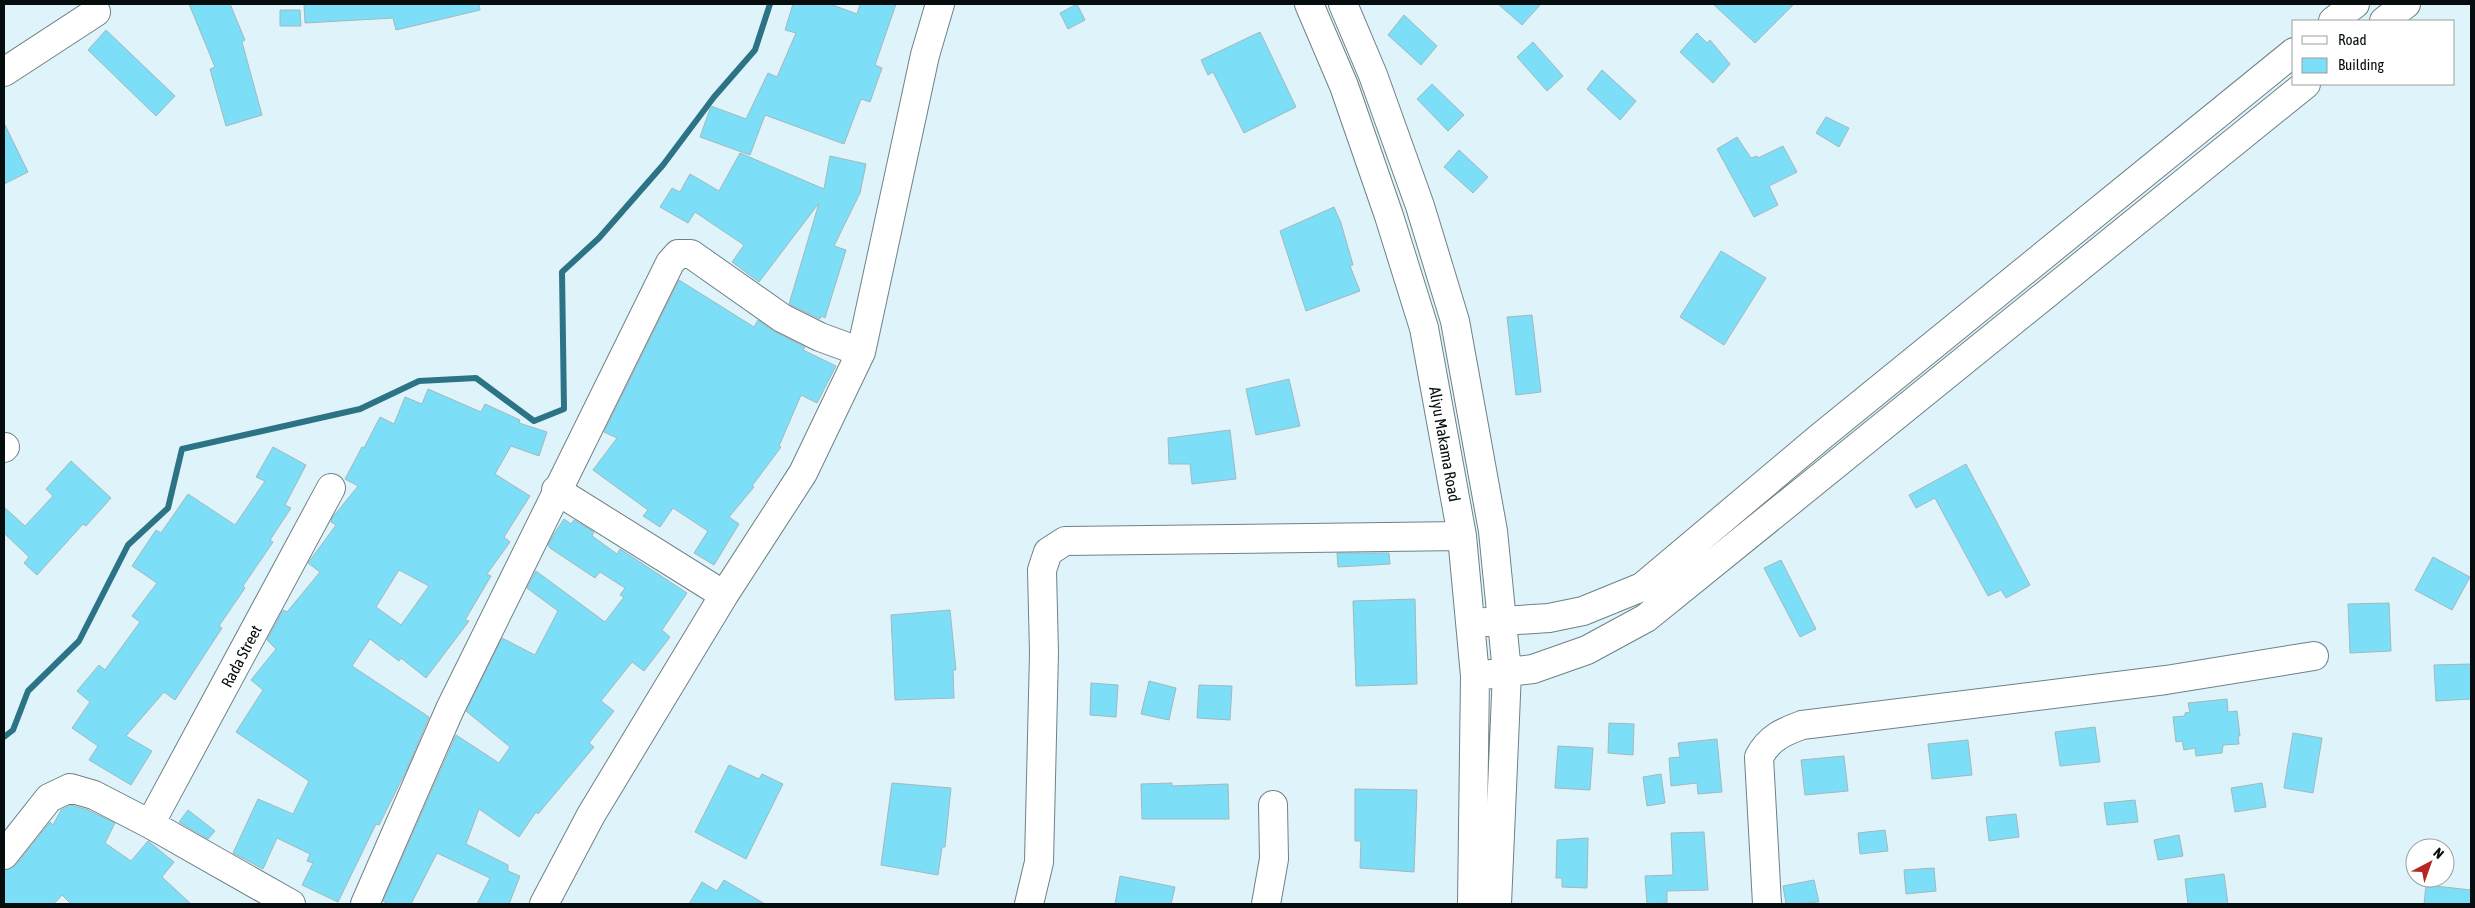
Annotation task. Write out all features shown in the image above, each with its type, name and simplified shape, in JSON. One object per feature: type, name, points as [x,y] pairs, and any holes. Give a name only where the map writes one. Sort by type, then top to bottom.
[{"type":"street","points":[[544,904],[591,815],[724,595],[803,473],[860,352],[925,55],[940,4]]},
{"type":"street","name":"Aliyu Makama Road","points":[[1309,4],[1347,95],[1390,216],[1424,328],[1462,536],[1475,676],[1472,904]]},
{"type":"street","name":"Aliyu Makama Road","points":[[1343,4],[1373,75],[1413,187],[1455,321],[1493,531],[1507,672],[1497,904]]},
{"type":"street","points":[[2334,20],[2355,4]]},
{"type":"street","points":[[2385,20],[2406,4]]},
{"type":"street","points":[[4,72],[96,12]]},
{"type":"street","points":[[1471,623],[1549,618],[1583,611],[1642,587],[1819,438],[2292,54]]},
{"type":"street","points":[[1475,676],[1533,669],[1587,650],[1646,618],[2305,85]]},
{"type":"street","points":[[365,904],[450,709],[556,490],[670,263],[678,254],[691,254],[782,318],[820,337],[860,352]]},
{"type":"street","name":"Rada Street","points":[[150,824],[331,488]]},
{"type":"street","points":[[556,490],[724,595]]},
{"type":"street","points":[[1029,904],[1039,862],[1044,653],[1042,570],[1048,552],[1065,541],[1462,536]]},
{"type":"street","points":[[1767,904],[1759,757],[1765,746],[1781,732],[1802,725],[2166,680],[2314,656]]},
{"type":"street","points":[[4,855],[48,798],[70,788],[94,794],[291,904]]},
{"type":"street","points":[[1266,904],[1274,859],[1273,805]]},
{"type":"building","points":[[189,4],[230,4],[245,40],[242,42],[262,115],[226,126],[210,69],[215,67]]},
{"type":"building","points":[[304,4],[479,4],[480,10],[396,30],[393,18],[305,23]]},
{"type":"building","points":[[793,4],[830,4],[857,14],[860,4],[896,4],[875,65],[882,68],[870,102],[861,99],[844,144],[765,115],[750,155],[700,137],[711,106],[746,119],[768,73],[777,77],[796,33],[785,30]]},
{"type":"building","points":[[1077,4],[1085,20],[1068,29],[1060,13]]},
{"type":"building","points":[[1498,4],[1541,4],[1522,25]]},
{"type":"building","points":[[1713,4],[1794,4],[1755,43]]},
{"type":"building","points":[[280,10],[300,10],[301,26],[280,26]]},
{"type":"building","points":[[1404,15],[1437,46],[1421,65],[1388,35]]},
{"type":"building","points":[[106,30],[175,96],[156,116],[88,50]]},
{"type":"building","points":[[1260,32],[1296,107],[1244,133],[1213,72],[1208,75],[1201,60]]},
{"type":"building","points":[[1697,33],[1707,43],[1710,40],[1730,64],[1713,83],[1680,52]]},
{"type":"building","points":[[1533,42],[1563,76],[1547,91],[1517,57]]},
{"type":"building","points":[[1602,70],[1636,101],[1620,120],[1587,89]]},
{"type":"building","points":[[1432,84],[1464,115],[1448,131],[1417,99]]},
{"type":"building","points":[[1826,117],[1849,128],[1839,147],[1816,133]]},
{"type":"building","points":[[4,123],[28,172],[4,184]]},
{"type":"building","points":[[1737,137],[1751,158],[1757,156],[1758,158],[1783,146],[1797,172],[1769,186],[1778,205],[1754,217],[1717,149]]},
{"type":"building","points":[[1459,150],[1488,177],[1473,193],[1444,167]]},
{"type":"building","points":[[740,153],[824,189],[830,156],[866,164],[860,193],[834,246],[846,250],[825,318],[821,316],[820,319],[789,304],[819,203],[759,282],[732,262],[744,245],[695,212],[688,223],[660,207],[672,188],[680,192],[690,174],[719,191]]},
{"type":"building","points":[[1334,207],[1341,223],[1353,265],[1350,266],[1360,291],[1306,311],[1280,231]]},
{"type":"building","points":[[1721,251],[1766,278],[1724,345],[1680,317]]},
{"type":"building","points":[[679,280],[754,327],[758,320],[775,332],[805,347],[803,350],[836,366],[817,403],[801,395],[779,446],[781,447],[752,486],[754,487],[729,517],[739,524],[714,565],[694,553],[708,531],[673,508],[660,527],[643,516],[648,510],[593,470],[617,438],[604,432]]},
{"type":"building","points":[[1532,315],[1541,392],[1516,395],[1507,317]]},
{"type":"building","points":[[1289,379],[1300,426],[1256,435],[1246,389]]},
{"type":"building","points":[[428,389],[481,412],[485,404],[520,420],[519,423],[547,432],[539,456],[511,446],[495,474],[530,496],[504,537],[510,542],[487,574],[491,576],[465,620],[469,621],[426,678],[401,658],[399,661],[370,639],[352,666],[429,717],[407,769],[379,825],[376,824],[338,902],[302,885],[313,863],[307,861],[310,854],[277,838],[263,869],[233,853],[258,799],[293,814],[309,781],[236,732],[263,690],[251,680],[276,649],[267,640],[283,610],[287,612],[320,572],[308,563],[336,525],[331,522],[332,518],[358,486],[345,479],[362,447],[364,448],[380,417],[394,424],[405,397],[422,404]],"holes":[[[399,570],[429,586],[401,625],[376,607]]]},
{"type":"building","points":[[1230,430],[1236,479],[1192,484],[1190,464],[1169,464],[1168,438]]},
{"type":"building","points":[[273,447],[306,465],[285,505],[291,508],[270,540],[273,542],[243,586],[245,588],[219,626],[222,628],[175,700],[164,692],[126,736],[152,751],[131,785],[89,760],[98,746],[72,728],[90,702],[77,691],[99,665],[105,670],[140,622],[132,616],[157,583],[132,566],[156,530],[161,533],[188,494],[235,525],[265,481],[256,477]]},
{"type":"building","points":[[71,461],[111,498],[86,526],[83,524],[37,575],[24,563],[29,557],[4,533],[4,507],[25,526],[53,496],[46,489]]},
{"type":"building","points":[[1966,464],[2030,585],[2006,598],[2001,590],[1988,596],[1935,498],[1916,508],[1909,495]]},
{"type":"building","points":[[564,519],[571,524],[574,520],[594,532],[592,536],[617,554],[620,549],[687,593],[662,630],[670,637],[644,671],[632,662],[601,701],[614,711],[589,743],[594,747],[538,814],[536,812],[519,837],[479,809],[466,844],[508,865],[508,871],[520,876],[509,904],[477,904],[490,878],[437,853],[411,904],[389,904],[383,901],[456,735],[499,763],[510,747],[466,711],[502,638],[535,655],[558,611],[527,588],[536,571],[605,622],[624,597],[620,595],[625,588],[600,572],[595,578],[550,548],[548,545]]},
{"type":"building","points":[[1337,553],[1389,553],[1390,564],[1338,567]]},
{"type":"building","points":[[2433,557],[2470,577],[2452,610],[2415,590]]},
{"type":"building","points":[[1781,560],[1816,629],[1800,637],[1764,568]]},
{"type":"building","points":[[1415,599],[1417,684],[1356,686],[1353,601]]},
{"type":"building","points":[[2389,603],[2391,651],[2350,653],[2348,604]]},
{"type":"building","points":[[950,610],[956,670],[953,670],[954,698],[895,700],[891,615]]},
{"type":"building","points":[[2471,664],[2471,699],[2436,701],[2434,665]]},
{"type":"building","points":[[1149,681],[1176,688],[1169,720],[1141,714]]},
{"type":"building","points":[[1091,683],[1118,685],[1116,717],[1090,715]]},
{"type":"building","points":[[1199,685],[1232,686],[1230,720],[1197,718]]},
{"type":"building","points":[[2227,699],[2228,712],[2237,711],[2239,744],[2223,745],[2222,753],[2196,756],[2195,748],[2184,750],[2182,741],[2176,742],[2173,717],[2185,716],[2185,713],[2190,712],[2188,703]]},
{"type":"building","points":[[1609,723],[1634,724],[1633,755],[1608,753]]},
{"type":"building","points":[[2095,727],[2100,762],[2060,766],[2055,732]]},
{"type":"building","points":[[2293,733],[2322,738],[2313,793],[2284,788]]},
{"type":"building","points":[[1717,739],[1722,792],[1698,794],[1697,783],[1671,786],[1669,758],[1680,757],[1678,743]]},
{"type":"building","points":[[1968,740],[1972,775],[1932,779],[1928,744]]},
{"type":"building","points":[[1558,746],[1593,748],[1590,790],[1555,788]]},
{"type":"building","points":[[1844,756],[1848,791],[1805,795],[1801,760]]},
{"type":"building","points":[[729,765],[759,779],[762,774],[783,784],[746,859],[695,832]]},
{"type":"building","points":[[1661,774],[1665,803],[1647,806],[1643,777]]},
{"type":"building","points":[[892,783],[951,788],[945,847],[942,847],[938,875],[881,865]]},
{"type":"building","points":[[1172,783],[1172,786],[1228,784],[1229,819],[1142,819],[1141,784]]},
{"type":"building","points":[[2262,783],[2266,807],[2235,812],[2231,788]]},
{"type":"building","points":[[1355,789],[1417,790],[1414,872],[1360,868],[1361,841],[1355,841]]},
{"type":"building","points":[[2135,800],[2138,822],[2107,825],[2104,803]]},
{"type":"building","points":[[71,805],[88,810],[115,823],[105,843],[131,861],[148,841],[174,862],[162,877],[191,904],[71,904],[62,895],[54,904],[4,904],[4,870],[16,865],[50,822],[53,825],[61,810]]},
{"type":"building","points":[[188,810],[215,831],[208,839],[179,822]]},
{"type":"building","points":[[2016,814],[2019,837],[1989,841],[1986,817]]},
{"type":"building","points":[[1885,830],[1888,851],[1860,854],[1858,833]]},
{"type":"building","points":[[1704,832],[1708,890],[1667,891],[1667,903],[1647,904],[1645,876],[1673,875],[1671,833]]},
{"type":"building","points":[[2179,835],[2183,856],[2158,860],[2154,840]]},
{"type":"building","points":[[1588,838],[1587,888],[1562,887],[1562,878],[1556,878],[1557,840]]},
{"type":"building","points":[[1934,868],[1936,891],[1906,894],[1904,870]]},
{"type":"building","points":[[2224,874],[2228,904],[2188,904],[2185,879]]},
{"type":"building","points":[[1120,876],[1175,887],[1171,904],[1115,904]]},
{"type":"building","points":[[724,880],[765,904],[689,904],[702,882],[717,891]]},
{"type":"building","points":[[1814,880],[1819,902],[1786,904],[1783,886]]},
{"type":"building","points":[[2426,888],[2471,890],[2471,904],[2424,904]]},
{"type":"waterway","points":[[4,737],[13,730],[28,691],[79,641],[128,545],[168,508],[182,449],[360,409],[419,381],[476,378],[534,421],[564,409],[562,272],[599,238],[663,165],[714,97],[755,50],[770,4]]}]
